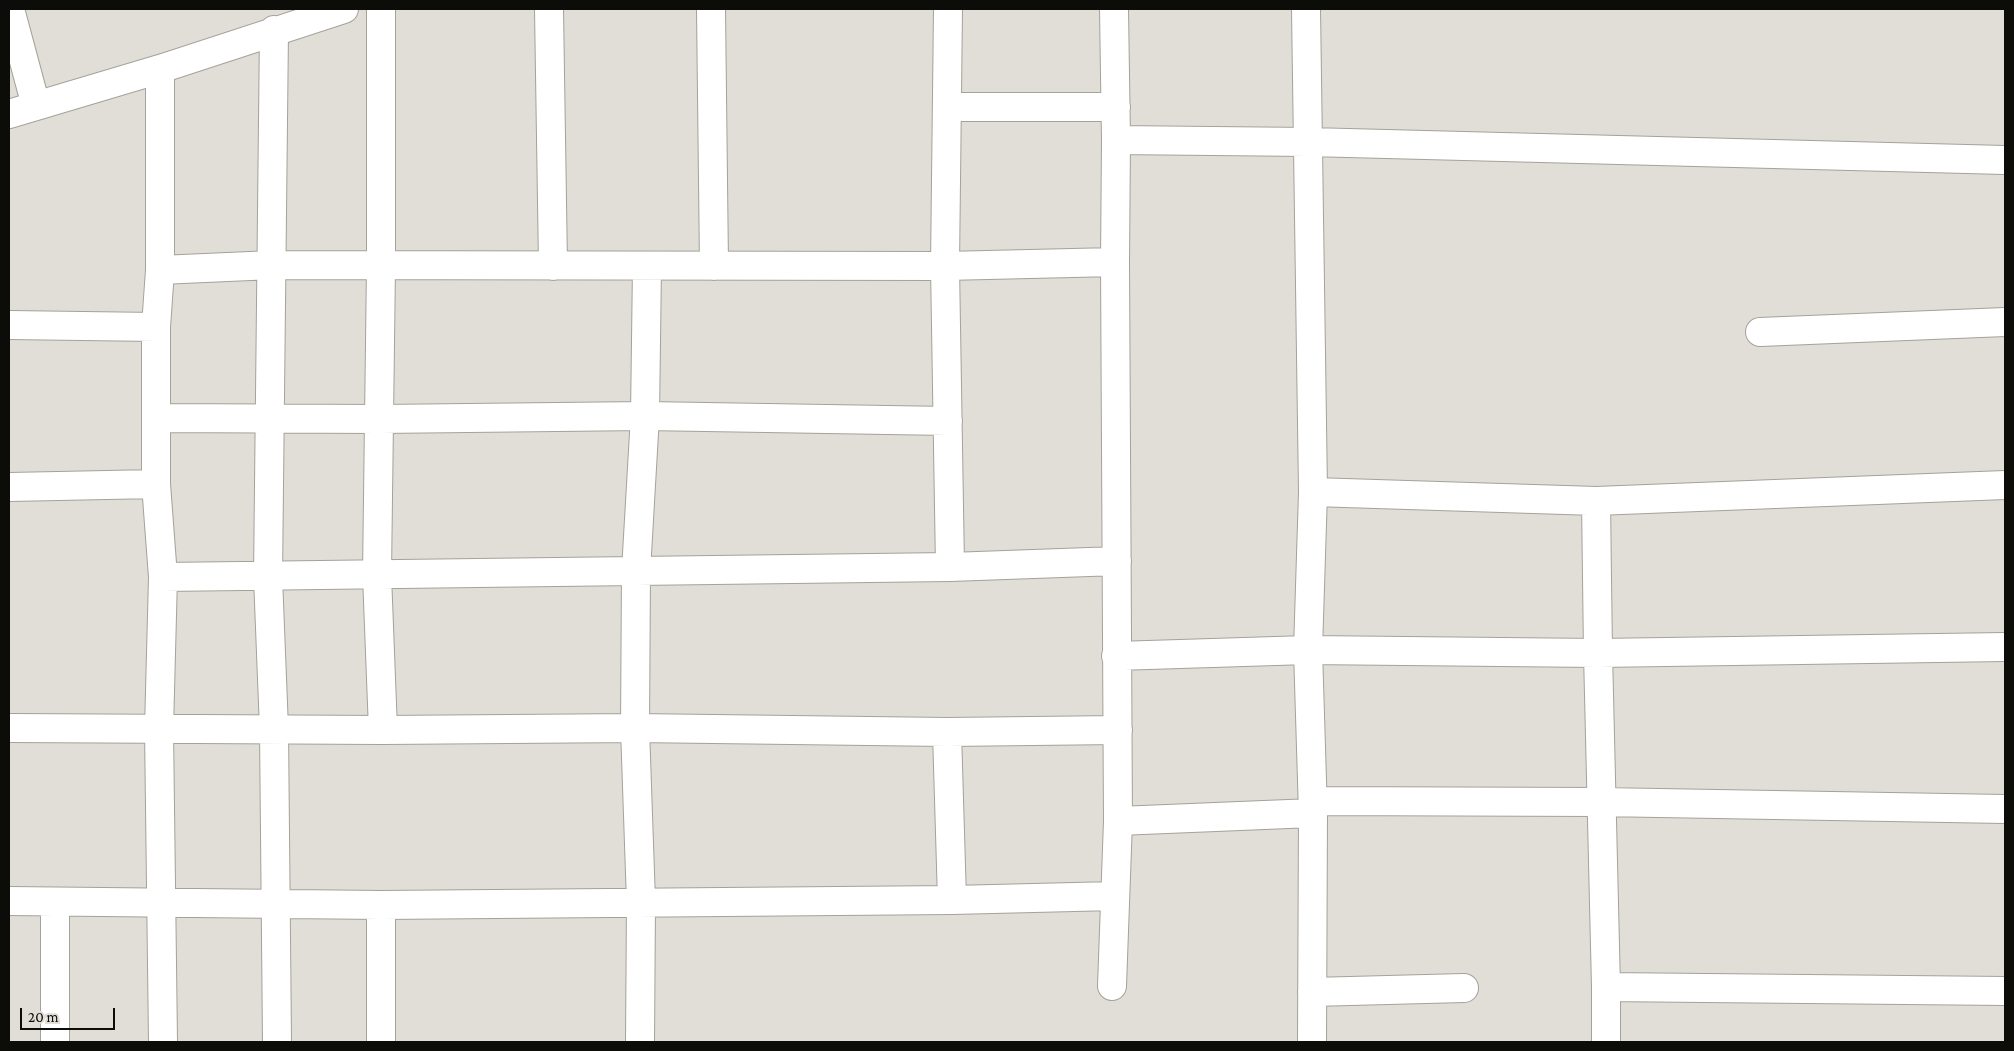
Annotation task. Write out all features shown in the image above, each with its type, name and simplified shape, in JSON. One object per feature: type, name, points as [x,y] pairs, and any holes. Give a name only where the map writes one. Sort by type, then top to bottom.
[{"type":"street","points":[[10,9],[36,106]]},
{"type":"street","points":[[9,114],[160,69],[274,30],[344,9]]},
{"type":"street","points":[[381,9],[380,419],[377,575],[383,730]]},
{"type":"street","points":[[549,9],[553,266]]},
{"type":"street","points":[[711,9],[714,266]]},
{"type":"street","points":[[948,9],[945,266],[950,567]]},
{"type":"street","points":[[1112,986],[1118,822],[1116,656],[1116,107],[1114,9]]},
{"type":"street","points":[[1306,9],[1313,492],[1308,650],[1313,807],[1312,1042]]},
{"type":"street","points":[[274,30],[273,264],[269,419],[268,577],[274,729],[277,1042]]},
{"type":"street","points":[[160,69],[160,270],[156,328],[156,484],[163,578],[159,729],[163,1042]]},
{"type":"street","points":[[947,107],[1116,107]]},
{"type":"street","points":[[1116,140],[1309,142],[2005,160]]},
{"type":"street","points":[[160,270],[273,264],[945,266],[1115,262]]},
{"type":"street","points":[[640,1042],[641,902],[635,728],[636,571],[646,416],[647,266]]},
{"type":"street","points":[[1760,332],[2005,322]]},
{"type":"street","points":[[9,325],[156,328]]},
{"type":"street","points":[[156,418],[380,419],[646,416],[948,421]]},
{"type":"street","points":[[9,486],[156,484]]},
{"type":"street","points":[[1313,492],[1596,501],[2005,484]]},
{"type":"street","points":[[1596,501],[1606,1042]]},
{"type":"street","points":[[163,578],[950,567],[1117,561]]},
{"type":"street","points":[[1116,656],[1308,650],[1598,653],[2005,647]]},
{"type":"street","points":[[9,728],[383,730],[635,728],[947,732],[1118,730]]},
{"type":"street","points":[[947,732],[952,900]]},
{"type":"street","points":[[1118,822],[1313,807],[1601,802],[2005,810]]},
{"type":"street","points":[[9,901],[381,905],[952,900],[1115,896]]},
{"type":"street","points":[[55,902],[55,1042]]},
{"type":"street","points":[[381,905],[381,1042]]},
{"type":"street","points":[[1606,987],[2005,991]]},
{"type":"street","points":[[1312,992],[1464,988]]}]
